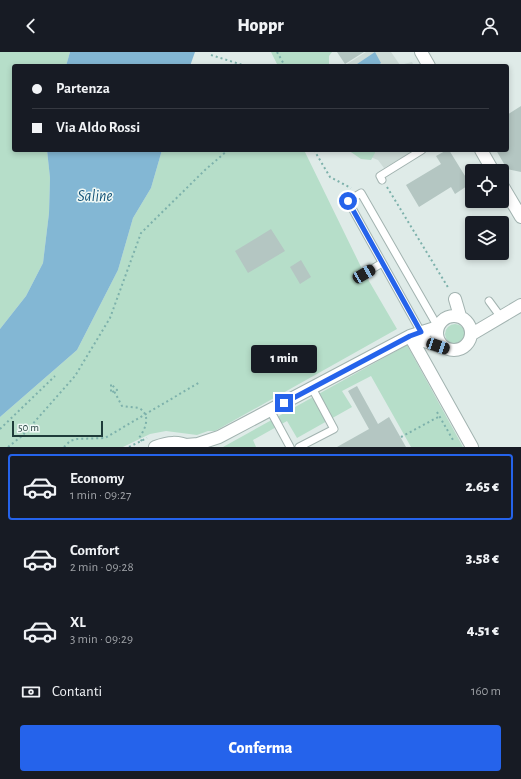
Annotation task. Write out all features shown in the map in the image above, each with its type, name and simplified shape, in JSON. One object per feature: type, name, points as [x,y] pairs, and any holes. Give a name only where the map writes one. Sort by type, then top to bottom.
[{"type":"street","points":[[421,52],[429,64]]},
{"type":"street","points":[[482,152],[490,164]]},
{"type":"street","points":[[509,192],[517,201],[521,217]]},
{"type":"street","points":[[416,334],[452,350],[463,348],[471,340],[472,334],[470,325],[462,317],[455,298]]},
{"type":"street","points":[[472,334],[500,316],[521,305]]},
{"type":"street","points":[[446,348],[442,346],[437,337],[438,327],[444,319],[449,316],[483,320],[500,316]]},
{"type":"street","points":[[155,447],[169,442],[189,446],[219,437],[416,334],[438,327]]},
{"type":"street","points":[[416,334],[452,410],[472,447]]},
{"type":"street","points":[[211,447],[219,437]]},
{"type":"lane","points":[[382,180],[380,176],[419,152]]},
{"type":"lane","points":[[416,334],[382,263],[348,201],[361,193],[438,327]]},
{"type":"lane","points":[[364,274],[382,263]]},
{"type":"lane","points":[[489,301],[500,316]]},
{"type":"lane","points":[[299,447],[334,429],[312,388]]},
{"type":"lane","points":[[270,410],[290,447]]},
{"type":"path","points":[[277,52],[284,64]]},
{"type":"path","points":[[211,55],[240,64]]},
{"type":"path","points":[[8,447],[22,436],[75,376],[110,318],[141,233],[205,170],[226,152]]},
{"type":"path","points":[[315,152],[330,177],[361,193]]},
{"type":"path","points":[[382,180],[455,298]]},
{"type":"path","points":[[0,429],[55,376]]},
{"type":"path","points":[[64,447],[70,441],[77,439],[105,438],[200,382]]},
{"type":"path","points":[[114,391],[122,406],[139,408],[145,414],[146,425],[139,438],[143,442]]},
{"type":"path","points":[[401,437],[452,410]]},
{"type":"shaded area","points":[[366,52],[391,52],[399,64],[347,64]]},
{"type":"shaded area","points":[[358,152],[412,152],[384,168],[378,160]]},
{"type":"green space","points":[[0,52],[70,52],[67,64],[12,64],[12,152],[47,152],[50,178],[49,213],[43,263],[26,296],[0,329]]},
{"type":"green space","points":[[271,52],[332,52],[329,56],[329,64],[277,64]]},
{"type":"green space","points":[[161,152],[305,152],[362,269],[397,329],[215,431],[208,431],[197,435],[166,431],[150,434],[123,447],[0,447],[0,417],[77,350],[118,270],[133,218],[151,188]]},
{"type":"green space","points":[[351,152],[375,152],[371,160],[361,159]]},
{"type":"green space","points":[[451,324],[459,324],[465,330],[465,338],[459,344],[451,344],[445,338],[445,330]]},
{"type":"green space","points":[[407,345],[463,447],[411,447],[371,376],[342,391],[352,407],[297,438],[287,421],[253,440],[256,447],[223,447]]},
{"type":"water","points":[[70,52],[195,52],[191,64],[67,64]]},
{"type":"water","points":[[375,52],[381,63],[380,64],[357,64]]},
{"type":"water","name":"Saline","points":[[47,152],[161,152],[151,188],[133,218],[118,270],[77,350],[0,417],[0,329],[26,296],[43,263],[49,213],[50,178]]},
{"type":"building","points":[[337,52],[364,52],[345,64]]},
{"type":"building","points":[[521,106],[521,172],[509,169],[509,164],[504,164],[497,152],[509,152],[509,114]]},
{"type":"building","points":[[443,152],[450,152],[465,176],[465,187],[455,194],[451,187],[419,207],[406,185],[441,164],[436,156]]},
{"type":"building","points":[[271,229],[285,251],[248,273],[235,251]]},
{"type":"building","points":[[301,260],[311,277],[300,284],[290,267]]},
{"type":"building","points":[[357,386],[378,424],[389,417],[406,447],[337,447],[369,429],[348,391]]},
{"type":"route","points":[[284,403],[410,336],[421,332],[348,201]]}]
